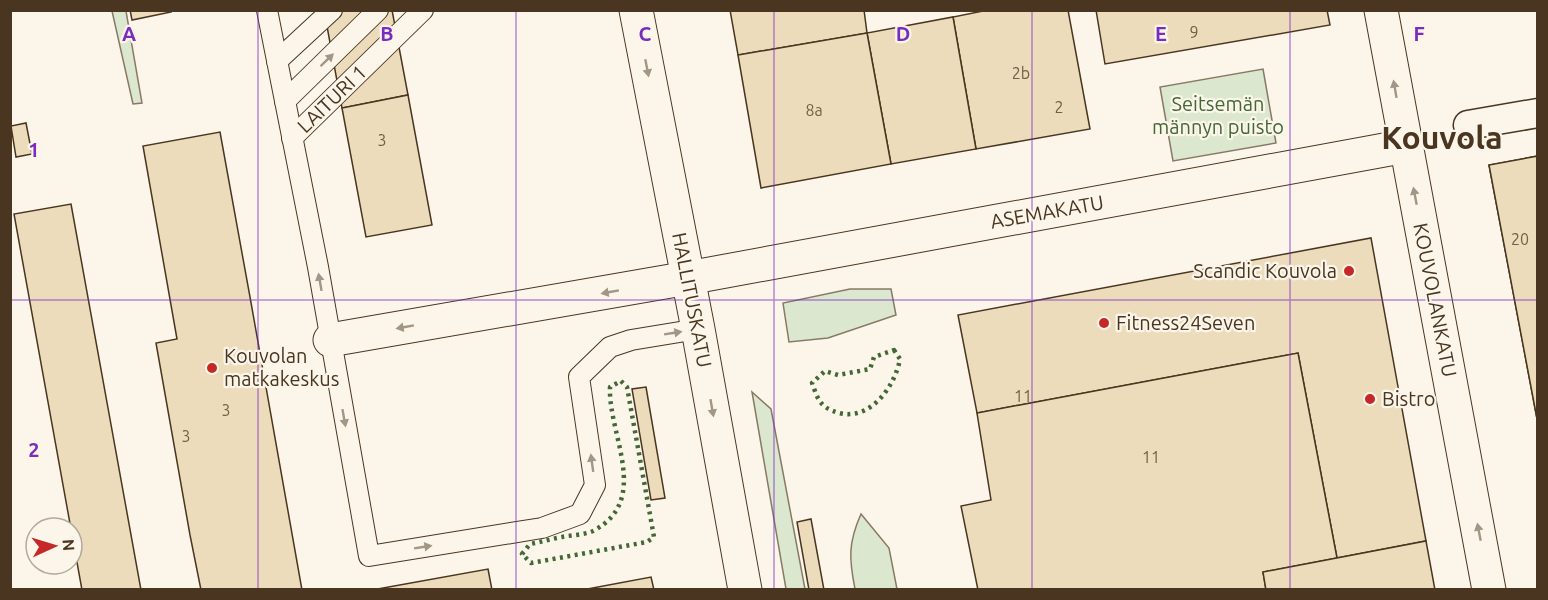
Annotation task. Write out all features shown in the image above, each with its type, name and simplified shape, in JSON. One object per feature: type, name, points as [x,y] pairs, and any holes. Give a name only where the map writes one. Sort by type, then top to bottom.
[{"type":"street","name":"HALLITUSKATU","points":[[636,10],[698,329],[745,590]]},
{"type":"street","name":"KOUVOLANKATU","points":[[1381,10],[1489,590]]},
{"type":"street","points":[[1468,125],[1538,112]]},
{"type":"street","name":"ASEMAKATU","points":[[330,339],[688,278],[1406,146]]},
{"type":"lane","points":[[277,61],[332,10]]},
{"type":"lane","points":[[285,100],[378,10]]},
{"type":"lane","name":"LAITURI 1","points":[[292,138],[423,10]]},
{"type":"lane","points":[[272,14],[277,61],[318,267],[369,556],[542,528],[580,514],[595,485],[579,377],[610,347],[631,340],[698,329]]},
{"type":"green space","points":[[112,11],[126,11],[142,103],[133,104]]},
{"type":"green space","name":"Seitsemän männyn puisto","points":[[1263,69],[1276,143],[1173,161],[1160,87]]},
{"type":"green space","points":[[850,289],[891,289],[896,315],[828,338],[789,342],[783,303]]},
{"type":"green space","points":[[752,392],[771,409],[805,589],[786,589]]},
{"type":"green space","points":[[861,514],[889,548],[897,589],[855,589],[851,551]]},
{"type":"building","points":[[130,10],[170,10],[171,12],[132,20]]},
{"type":"building","points":[[324,10],[392,10],[408,95],[342,108]]},
{"type":"building","points":[[730,10],[864,10],[867,33],[738,55]]},
{"type":"building","points":[[988,10],[1068,10],[1090,129],[976,149],[953,17]]},
{"type":"building","points":[[1096,10],[1327,10],[1330,25],[1105,64]]},
{"type":"building","points":[[953,17],[976,149],[891,164],[867,33]]},
{"type":"building","points":[[867,33],[891,164],[761,188],[738,55]]},
{"type":"building","points":[[408,95],[432,225],[366,237],[342,108]]},
{"type":"building","points":[[26,123],[32,154],[16,157],[11,126]]},
{"type":"building","name":"Kouvolan matkakeskus","points":[[220,132],[302,590],[201,590],[190,535],[156,343],[177,339],[143,146]]},
{"type":"building","points":[[1538,156],[1538,424],[1489,165]]},
{"type":"building","points":[[1538,156],[1538,424],[1489,165]]},
{"type":"building","points":[[71,204],[141,590],[82,590],[79,576],[84,576],[84,516],[69,516],[14,214]]},
{"type":"building","points":[[1371,238],[1426,541],[1337,558],[1298,353],[977,413],[958,315]]},
{"type":"building","points":[[1298,353],[1337,558],[1263,572],[1266,590],[978,590],[961,506],[991,500],[977,413]]},
{"type":"building","points":[[646,387],[665,498],[651,500],[632,389]]},
{"type":"building","points":[[811,519],[824,590],[809,590],[797,522]]},
{"type":"building","points":[[1426,541],[1435,590],[1266,590],[1263,572]]},
{"type":"building","points":[[488,569],[492,590],[372,590]]},
{"type":"building","points":[[651,577],[654,590],[582,590]]},
{"type":"hedge","points":[[894,350],[900,359],[893,380],[880,399],[871,407],[851,414],[839,413],[823,405],[819,400],[812,383],[825,371],[838,375],[870,369],[874,357],[894,350]]},
{"type":"hedge","points":[[621,381],[627,387],[654,537],[647,542],[531,563],[522,554],[530,544],[593,531],[611,518],[620,502],[624,484],[623,465],[611,406],[610,387],[621,381]]},
{"type":"fence","points":[[10,579],[12,590]]},
{"type":"place","name":"Scandic Kouvola","points":[[1349,271]]},
{"type":"place","name":"Fitness24Seven","points":[[1104,323]]},
{"type":"place","name":"Kouvolan matkakeskus","points":[[212,368]]},
{"type":"place","name":"Bistro","points":[[1370,399]]},
{"type":"district","name":"Kouvola","points":[[1442,138]]}]
